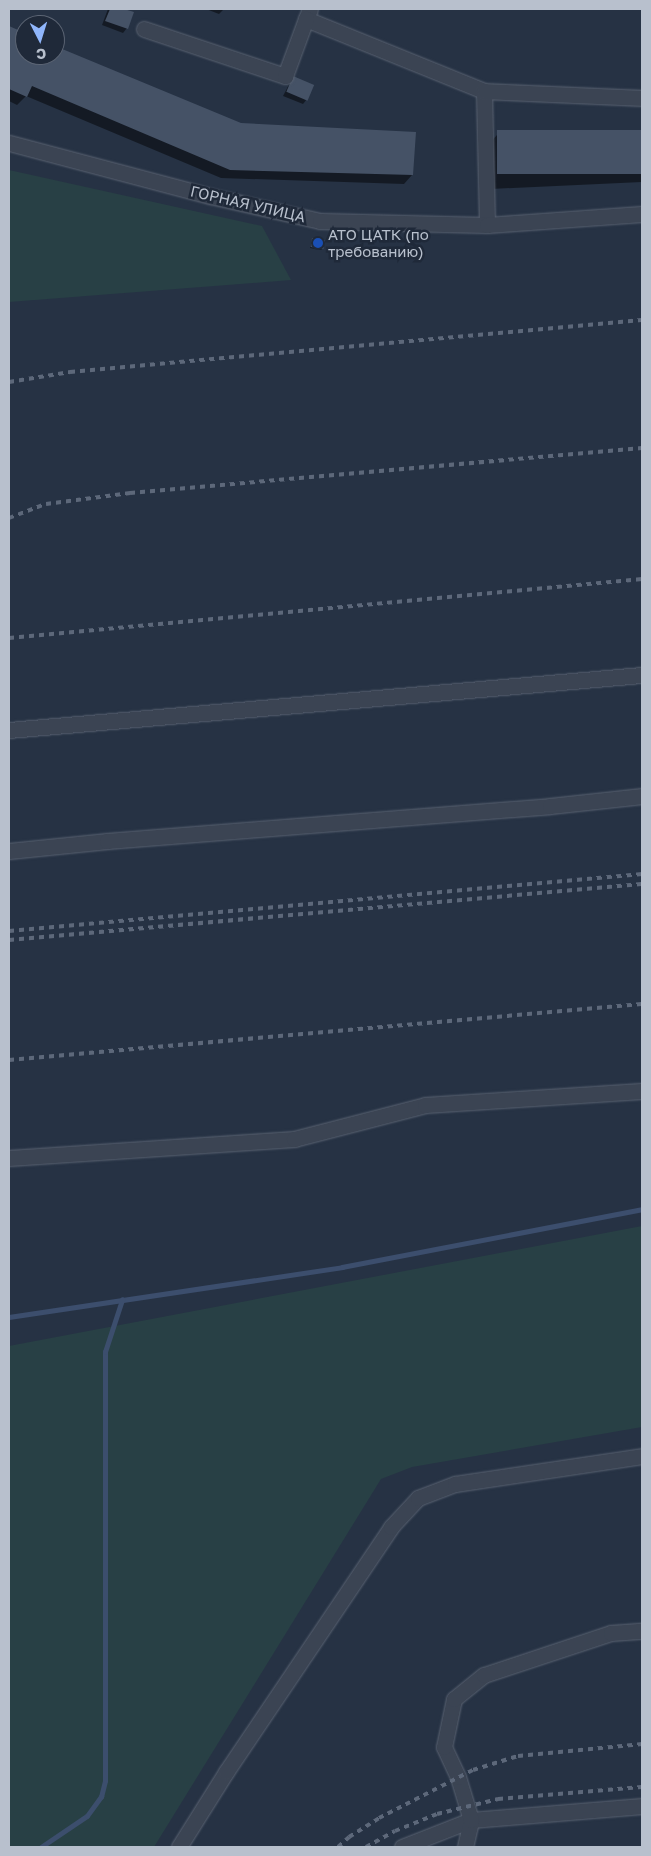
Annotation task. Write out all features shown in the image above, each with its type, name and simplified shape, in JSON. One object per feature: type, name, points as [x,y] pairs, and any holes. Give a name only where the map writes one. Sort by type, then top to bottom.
[{"type":"street","points":[[144,29],[285,76],[308,14],[484,91],[642,98]]},
{"type":"street","points":[[484,91],[487,225]]},
{"type":"street","name":"ГОРНАЯ УЛИЦА","points":[[9,143],[210,196],[320,221],[487,225],[642,214]]},
{"type":"street","points":[[9,730],[642,675]]},
{"type":"street","points":[[9,851],[117,840],[550,806],[642,796]]},
{"type":"street","points":[[9,1158],[294,1139],[425,1105],[642,1091]]},
{"type":"street","points":[[179,1847],[226,1772],[391,1527],[418,1498],[455,1484],[642,1456]]},
{"type":"street","points":[[465,1847],[471,1820],[458,1777],[444,1747],[454,1699],[484,1675],[612,1633],[642,1631]]},
{"type":"street","points":[[402,1847],[471,1820],[642,1806]]},
{"type":"green space","points":[[9,170],[262,226],[291,280],[9,302]]},
{"type":"green space","points":[[642,1226],[642,1427],[412,1467],[381,1479],[154,1847],[9,1847],[9,1346]]},
{"type":"building","points":[[110,9],[124,9],[134,12],[128,29],[105,21]]},
{"type":"building","points":[[9,26],[15,29],[15,65],[65,65],[65,50],[241,123],[416,132],[413,175],[230,170],[32,86],[27,97],[9,89]]},
{"type":"building","points":[[293,76],[314,85],[308,101],[286,92]]},
{"type":"building","points":[[497,130],[642,130],[642,174],[497,174]]},
{"type":"building","points":[[312,238],[325,240],[323,249],[311,247]]},
{"type":"waterway","points":[[9,1317],[342,1267],[642,1209]]},
{"type":"waterway","points":[[41,1847],[87,1816],[101,1797],[105,1781],[105,1352],[122,1300]]},
{"type":"railway","points":[[9,382],[70,372],[642,320]]},
{"type":"railway","points":[[9,518],[46,504],[130,493],[642,448]]},
{"type":"railway","points":[[9,638],[642,579]]},
{"type":"railway","points":[[9,931],[642,874]]},
{"type":"railway","points":[[9,940],[642,884]]},
{"type":"railway","points":[[9,1060],[642,1004]]},
{"type":"railway","points":[[338,1847],[349,1837],[379,1818],[473,1770],[518,1756],[642,1744]]},
{"type":"railway","points":[[366,1847],[395,1831],[437,1814],[498,1799],[642,1787]]},
{"type":"place","name":"АТО ЦАТК (по требованию)","points":[[318,243]]}]
